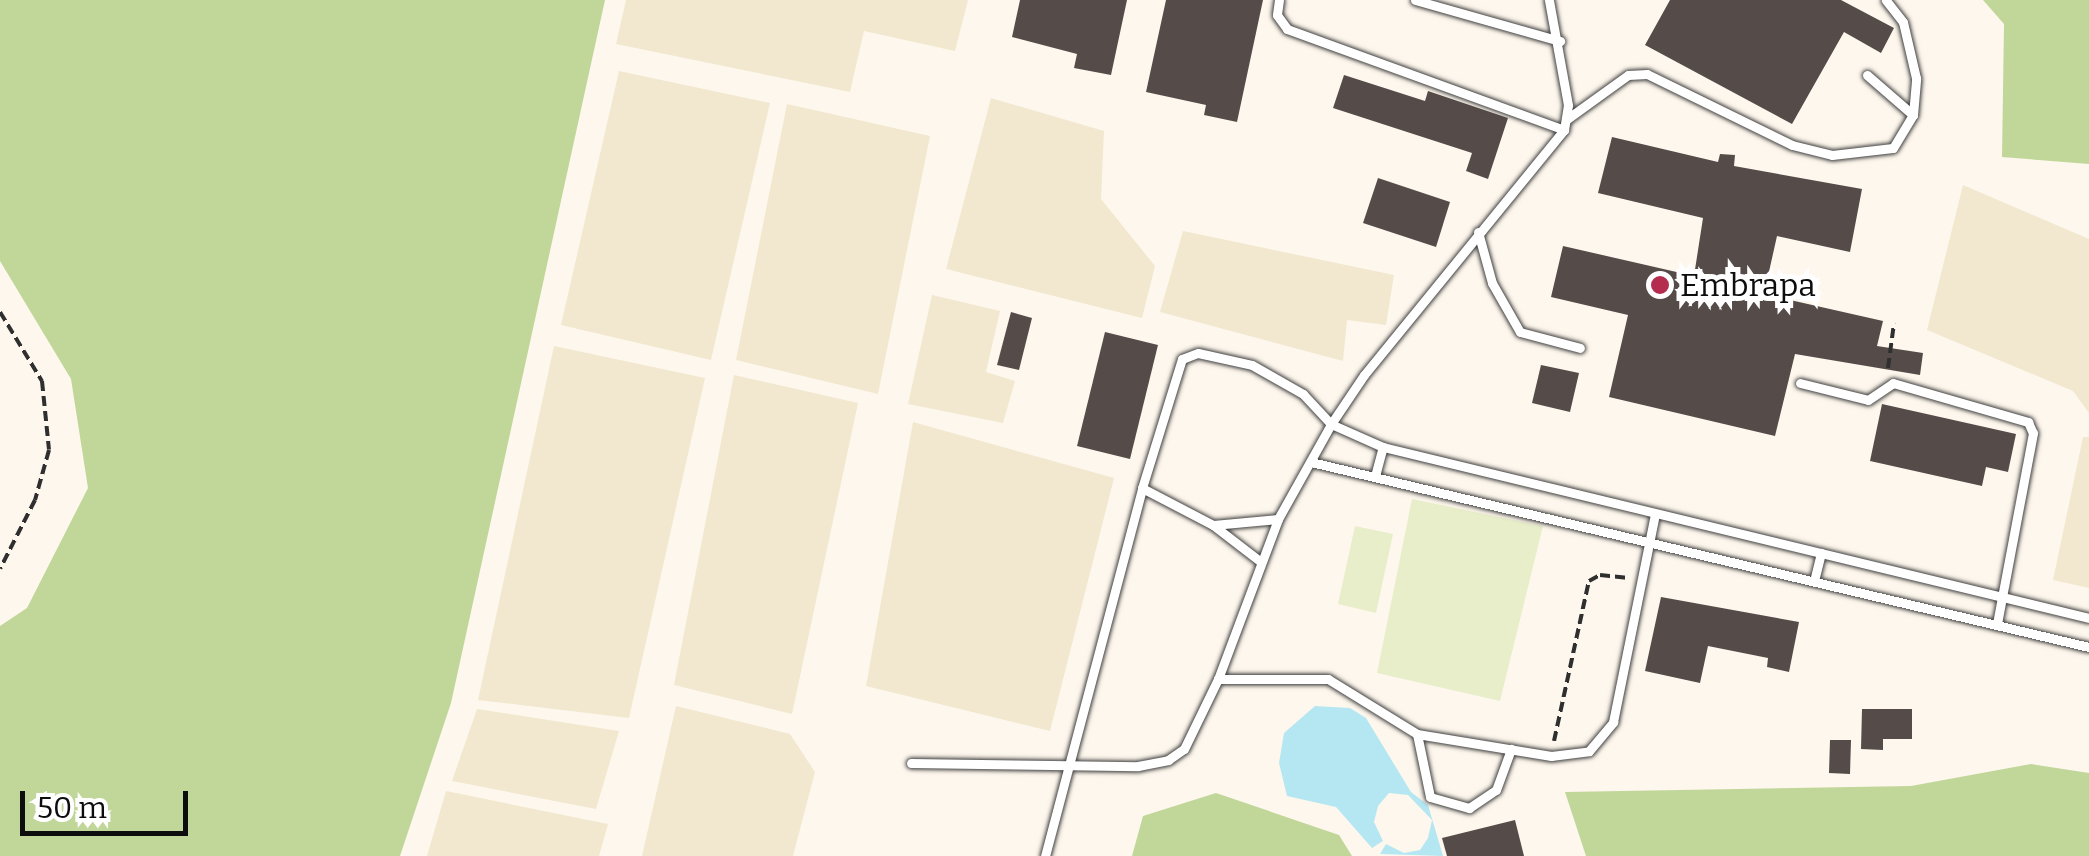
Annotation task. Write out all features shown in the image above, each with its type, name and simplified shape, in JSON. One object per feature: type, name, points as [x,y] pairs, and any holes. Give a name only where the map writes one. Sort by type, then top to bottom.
[{"type":"lane","points":[[1279,0],[1277,15],[1287,28],[1566,124]]},
{"type":"lane","points":[[1416,0],[1560,41]]},
{"type":"lane","points":[[1549,0],[1560,41],[1566,124]]},
{"type":"lane","points":[[912,763],[1168,760],[1190,738],[1218,679],[1278,519],[1331,424],[1566,124],[1637,74],[1792,146],[1832,155],[1894,148],[1914,116],[1910,42],[1886,0]]},
{"type":"lane","points":[[1867,75],[1914,116]]},
{"type":"lane","points":[[1478,232],[1492,283],[1520,332],[1580,348]]},
{"type":"lane","points":[[1045,856],[1176,369],[1191,354],[1252,365],[1283,380],[1331,424],[1383,447],[2089,618]]},
{"type":"lane","points":[[1800,383],[1868,400],[1893,383],[2031,426],[1998,624]]},
{"type":"lane","points":[[1375,476],[1383,447]]},
{"type":"lane","points":[[1310,462],[2089,647]]},
{"type":"lane","points":[[1142,488],[1213,525],[1260,562]]},
{"type":"lane","points":[[1218,679],[1328,679],[1418,734],[1551,756],[1589,751],[1608,734],[1655,514]]},
{"type":"lane","points":[[1213,525],[1278,519]]},
{"type":"lane","points":[[1814,580],[1821,554]]},
{"type":"lane","points":[[1418,734],[1430,796],[1469,808],[1496,790],[1511,749]]},
{"type":"path","points":[[0,312],[42,381],[49,450],[35,500],[0,569]]},
{"type":"path","points":[[1893,383],[1887,356],[1894,324]]},
{"type":"path","points":[[1551,756],[1589,582],[1600,574],[1642,579]]},
{"type":"shaded area","points":[[626,0],[968,0],[955,51],[864,31],[850,92],[616,44]]},
{"type":"shaded area","points":[[619,71],[770,103],[711,360],[561,325]]},
{"type":"shaded area","points":[[991,98],[1104,131],[1101,199],[1155,266],[1142,318],[946,269]]},
{"type":"shaded area","points":[[787,104],[930,136],[878,394],[736,360]]},
{"type":"shaded area","points":[[1963,185],[2089,239],[2089,413],[2073,391],[1927,330]]},
{"type":"shaded area","points":[[1183,231],[1394,275],[1386,325],[1347,320],[1343,361],[1160,312]]},
{"type":"shaded area","points":[[932,295],[1000,311],[986,372],[1015,381],[1003,423],[908,404]]},
{"type":"shaded area","points":[[554,346],[705,378],[629,718],[478,700]]},
{"type":"shaded area","points":[[734,375],[858,403],[792,714],[674,685]]},
{"type":"shaded area","points":[[913,422],[1114,478],[1050,731],[866,686]]},
{"type":"shaded area","points":[[2083,437],[2089,437],[2089,588],[2053,580]]},
{"type":"shaded area","points":[[676,706],[790,734],[815,772],[793,856],[642,856]]},
{"type":"shaded area","points":[[477,709],[619,731],[596,809],[452,781]]},
{"type":"shaded area","points":[[446,791],[608,824],[599,856],[427,856]]},
{"type":"green space","points":[[0,0],[605,0],[451,703],[400,856],[0,856],[0,626],[27,608],[88,488],[71,379],[0,261]]},
{"type":"green space","points":[[1983,0],[2089,0],[2089,164],[2002,157],[2004,24]]},
{"type":"green space","points":[[1412,499],[1543,526],[1500,701],[1377,673]]},
{"type":"green space","points":[[1355,526],[1393,534],[1376,613],[1338,604]]},
{"type":"green space","points":[[2031,764],[2089,773],[2089,856],[1586,856],[1565,792],[1911,786]]},
{"type":"green space","points":[[1216,793],[1339,835],[1352,856],[1132,856],[1143,816]]},
{"type":"water","points":[[1315,706],[1350,708],[1366,718],[1411,792],[1428,805],[1443,856],[1380,854],[1386,844],[1404,853],[1420,850],[1428,838],[1432,820],[1408,795],[1389,793],[1378,806],[1374,822],[1383,841],[1372,848],[1336,807],[1287,796],[1279,763],[1284,733]]},
{"type":"building","points":[[1020,0],[1127,0],[1111,75],[1074,68],[1077,54],[1012,37]]},
{"type":"building","points":[[1166,0],[1263,0],[1237,122],[1204,115],[1206,105],[1146,92]]},
{"type":"building","points":[[1670,0],[1841,0],[1894,28],[1881,53],[1844,32],[1792,124],[1645,45]]},
{"type":"building","points":[[1344,75],[1425,101],[1428,91],[1508,118],[1488,179],[1466,171],[1472,153],[1333,108]]},
{"type":"building","name":"Embrapa","points":[[1612,137],[1718,162],[1720,154],[1735,155],[1734,166],[1862,189],[1850,252],[1777,236],[1764,294],[1883,321],[1877,346],[1923,353],[1920,375],[1795,354],[1775,436],[1609,397],[1628,315],[1551,297],[1563,246],[1694,276],[1703,218],[1598,193]]},
{"type":"building","points":[[1378,178],[1450,202],[1436,247],[1363,223]]},
{"type":"building","points":[[1011,312],[1032,318],[1019,370],[997,365]]},
{"type":"building","points":[[1105,332],[1158,345],[1130,459],[1077,446]]},
{"type":"building","points":[[1541,365],[1579,373],[1570,412],[1532,403]]},
{"type":"building","points":[[1882,404],[2016,434],[2008,472],[1986,467],[1982,486],[1870,461]]},
{"type":"building","points":[[1661,597],[1799,622],[1789,672],[1767,667],[1768,658],[1708,646],[1700,683],[1645,671]]},
{"type":"building","points":[[1862,709],[1912,709],[1912,739],[1883,739],[1883,750],[1861,749]]},
{"type":"building","points":[[1830,740],[1851,740],[1850,774],[1829,773]]},
{"type":"building","points":[[1515,820],[1524,856],[1447,856],[1442,838]]},
{"type":"place","name":"Embrapa","points":[[1660,285]]}]
